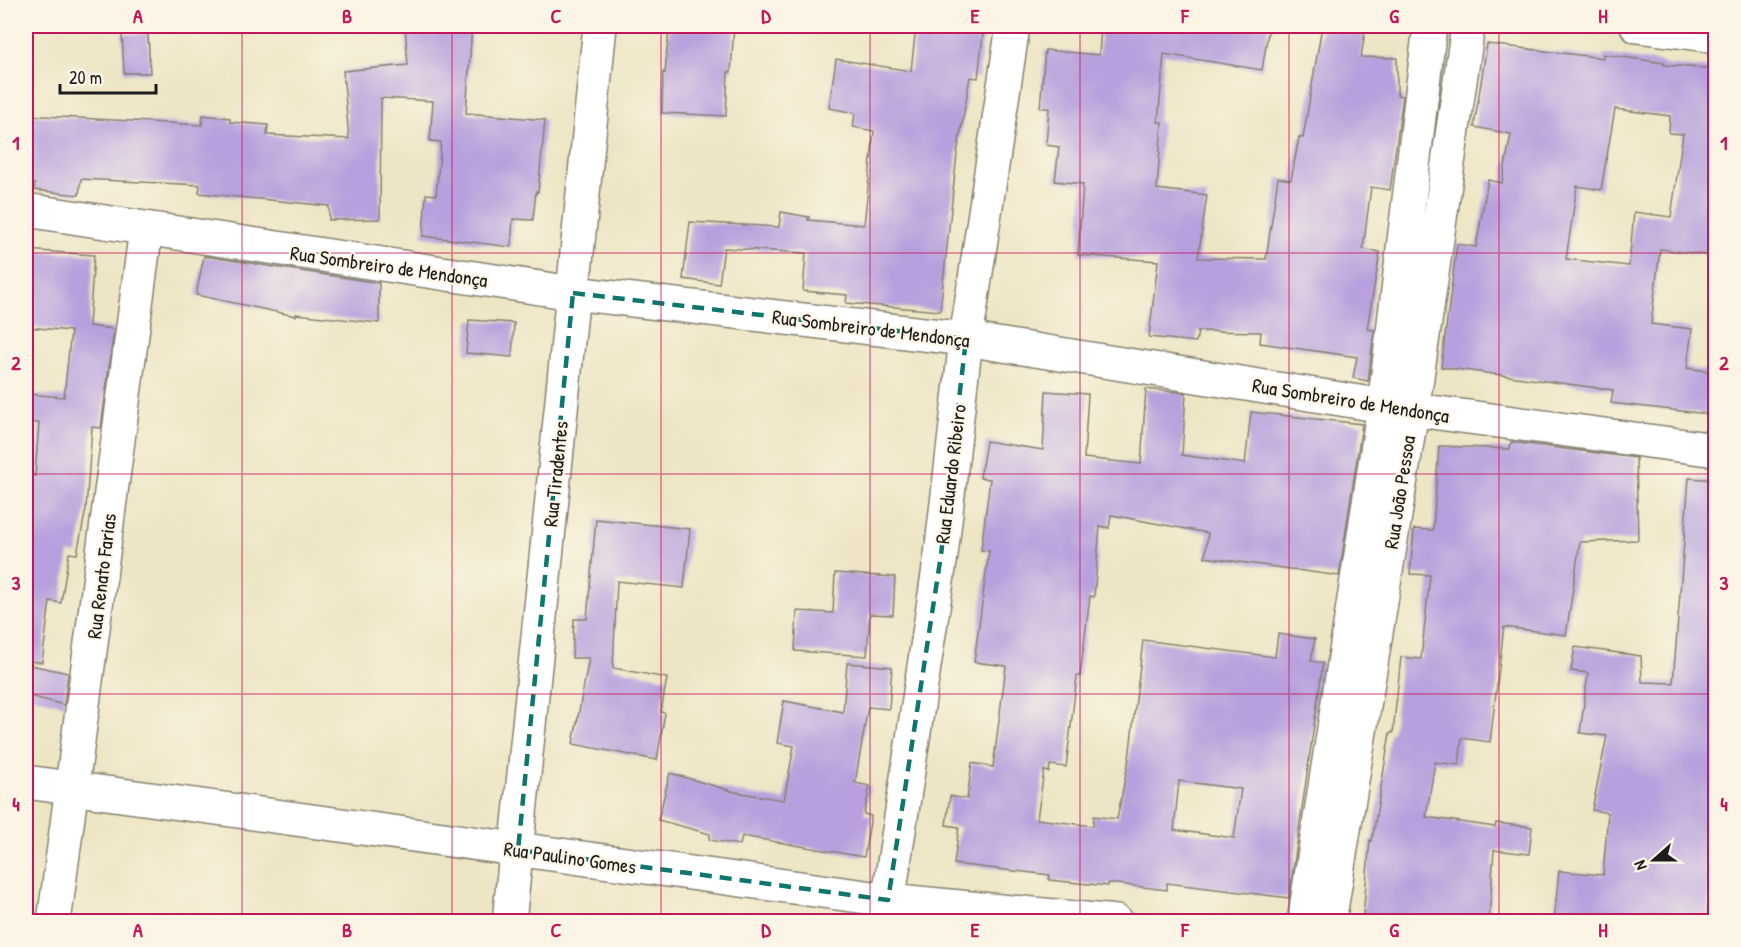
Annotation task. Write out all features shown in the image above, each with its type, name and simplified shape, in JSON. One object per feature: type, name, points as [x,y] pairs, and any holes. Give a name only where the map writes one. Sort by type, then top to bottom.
[{"type":"street","name":"Rua Tiradentes","points":[[509,921],[600,26]]},
{"type":"street","name":"Rua Eduardo Ribeiro","points":[[886,911],[941,555],[966,339],[1013,26]]},
{"type":"street","name":"Rua João Pessoa","points":[[1329,921],[1398,409],[1430,26]]},
{"type":"street","name":"Rua João Pessoa","points":[[1304,921],[1468,26]]},
{"type":"street","points":[[1637,26],[1716,36]]},
{"type":"street","name":"Rua Sombreiro de Mendonça","points":[[26,210],[573,293],[966,339],[1398,409],[1716,450]]},
{"type":"street","name":"Rua Renato Farias","points":[[54,921],[146,230]]},
{"type":"street","name":"Rua Paulino Gomes","points":[[26,782],[518,850],[886,911],[1116,921]]},
{"type":"highlighted area","points":[[573,293],[966,339],[941,555],[888,900],[518,850]]},
{"type":"building","points":[[405,26],[472,26],[466,113],[545,120],[533,220],[513,219],[511,247],[423,236],[426,194],[436,195],[441,142],[430,141],[433,101],[381,98],[380,219],[329,220],[329,206],[199,193],[200,185],[81,179],[79,195],[34,190],[35,184],[26,183],[26,115],[202,125],[203,115],[230,118],[230,122],[268,125],[267,135],[349,139],[343,71],[408,65]]},
{"type":"building","points":[[672,26],[734,26],[731,72],[728,72],[726,116],[662,113],[663,72],[665,73],[669,29],[672,29]]},
{"type":"building","points":[[916,26],[984,26],[978,78],[970,77],[957,154],[940,311],[846,303],[847,295],[803,291],[806,253],[724,248],[719,284],[683,279],[690,222],[779,227],[781,212],[809,217],[808,220],[864,225],[874,131],[853,127],[855,113],[829,108],[836,59],[911,71]]},
{"type":"building","points":[[1101,26],[1269,26],[1262,70],[1164,54],[1158,122],[1162,122],[1157,189],[1207,195],[1198,258],[1266,259],[1278,178],[1291,180],[1299,137],[1303,138],[1322,26],[1366,26],[1361,57],[1397,58],[1397,95],[1403,96],[1390,190],[1371,187],[1363,249],[1380,252],[1367,329],[1374,330],[1368,381],[1353,378],[1357,357],[1260,343],[1261,332],[1198,331],[1196,342],[1149,337],[1158,261],[1078,255],[1083,184],[1055,181],[1059,147],[1046,145],[1049,108],[1040,108],[1045,50],[1099,55]]},
{"type":"building","points":[[122,34],[148,34],[150,73],[124,73]]},
{"type":"building","points":[[1487,44],[1603,58],[1603,54],[1664,63],[1664,65],[1716,69],[1716,256],[1660,249],[1651,324],[1692,329],[1687,368],[1716,372],[1716,415],[1611,403],[1613,390],[1441,367],[1457,244],[1476,247],[1488,180],[1502,183],[1511,134],[1474,127]],"holes":[[[1615,109],[1670,116],[1669,133],[1683,134],[1671,217],[1634,212],[1629,266],[1566,259],[1577,186],[1601,190]]]},
{"type":"building","points":[[26,250],[94,255],[89,326],[114,329],[101,428],[92,427],[86,509],[77,554],[69,553],[61,603],[50,601],[42,662],[26,661],[26,474],[35,476],[39,423],[26,422],[26,394],[64,397],[71,331],[26,327],[28,296],[26,296]]},
{"type":"building","points":[[204,256],[379,283],[379,323],[296,314],[296,316],[196,295]]},
{"type":"building","points":[[469,320],[514,323],[512,357],[466,353]]},
{"type":"building","points":[[1146,389],[1186,393],[1182,455],[1245,464],[1251,412],[1362,424],[1339,576],[1205,557],[1208,533],[1111,515],[1109,528],[1100,526],[1094,597],[1090,596],[1066,767],[1050,765],[1049,772],[1044,771],[1037,819],[1093,826],[1094,816],[1117,819],[1129,759],[1143,640],[1275,657],[1278,634],[1315,639],[1311,661],[1323,663],[1289,898],[1167,883],[1167,890],[1108,883],[1108,886],[1049,880],[1050,875],[954,864],[959,827],[946,825],[950,796],[967,799],[972,763],[993,767],[1006,666],[974,662],[989,551],[981,550],[990,479],[980,478],[986,441],[1043,450],[1046,391],[1088,394],[1084,458],[1141,464]],"holes":[[[1179,781],[1241,789],[1234,838],[1174,830]]]},
{"type":"building","points":[[1511,442],[1636,458],[1638,540],[1580,542],[1566,635],[1504,627],[1490,742],[1462,738],[1459,765],[1435,762],[1426,817],[1495,827],[1496,823],[1532,827],[1529,854],[1494,850],[1489,921],[1379,921],[1380,917],[1363,916],[1370,840],[1372,841],[1390,733],[1393,733],[1401,657],[1421,659],[1430,575],[1410,574],[1414,529],[1433,530],[1439,446],[1510,449]]},
{"type":"building","points":[[1689,478],[1716,480],[1716,779],[1708,829],[1715,829],[1707,921],[1554,921],[1559,871],[1603,875],[1608,813],[1592,810],[1607,736],[1580,733],[1588,673],[1571,671],[1575,647],[1641,656],[1642,682],[1673,683]]},
{"type":"building","points":[[596,519],[690,529],[684,588],[617,581],[613,668],[667,678],[661,712],[665,713],[657,760],[573,744],[589,658],[572,658],[574,619],[587,619]]},
{"type":"building","points":[[835,573],[895,577],[893,615],[870,614],[867,656],[795,651],[797,611],[833,613]]},
{"type":"building","points":[[847,663],[892,667],[889,709],[868,707],[855,783],[870,786],[864,814],[871,816],[864,857],[742,836],[740,845],[709,840],[710,834],[658,820],[670,773],[735,792],[784,800],[794,746],[777,743],[784,701],[843,712]]},
{"type":"building","points":[[26,664],[68,673],[64,705],[26,695]]}]
